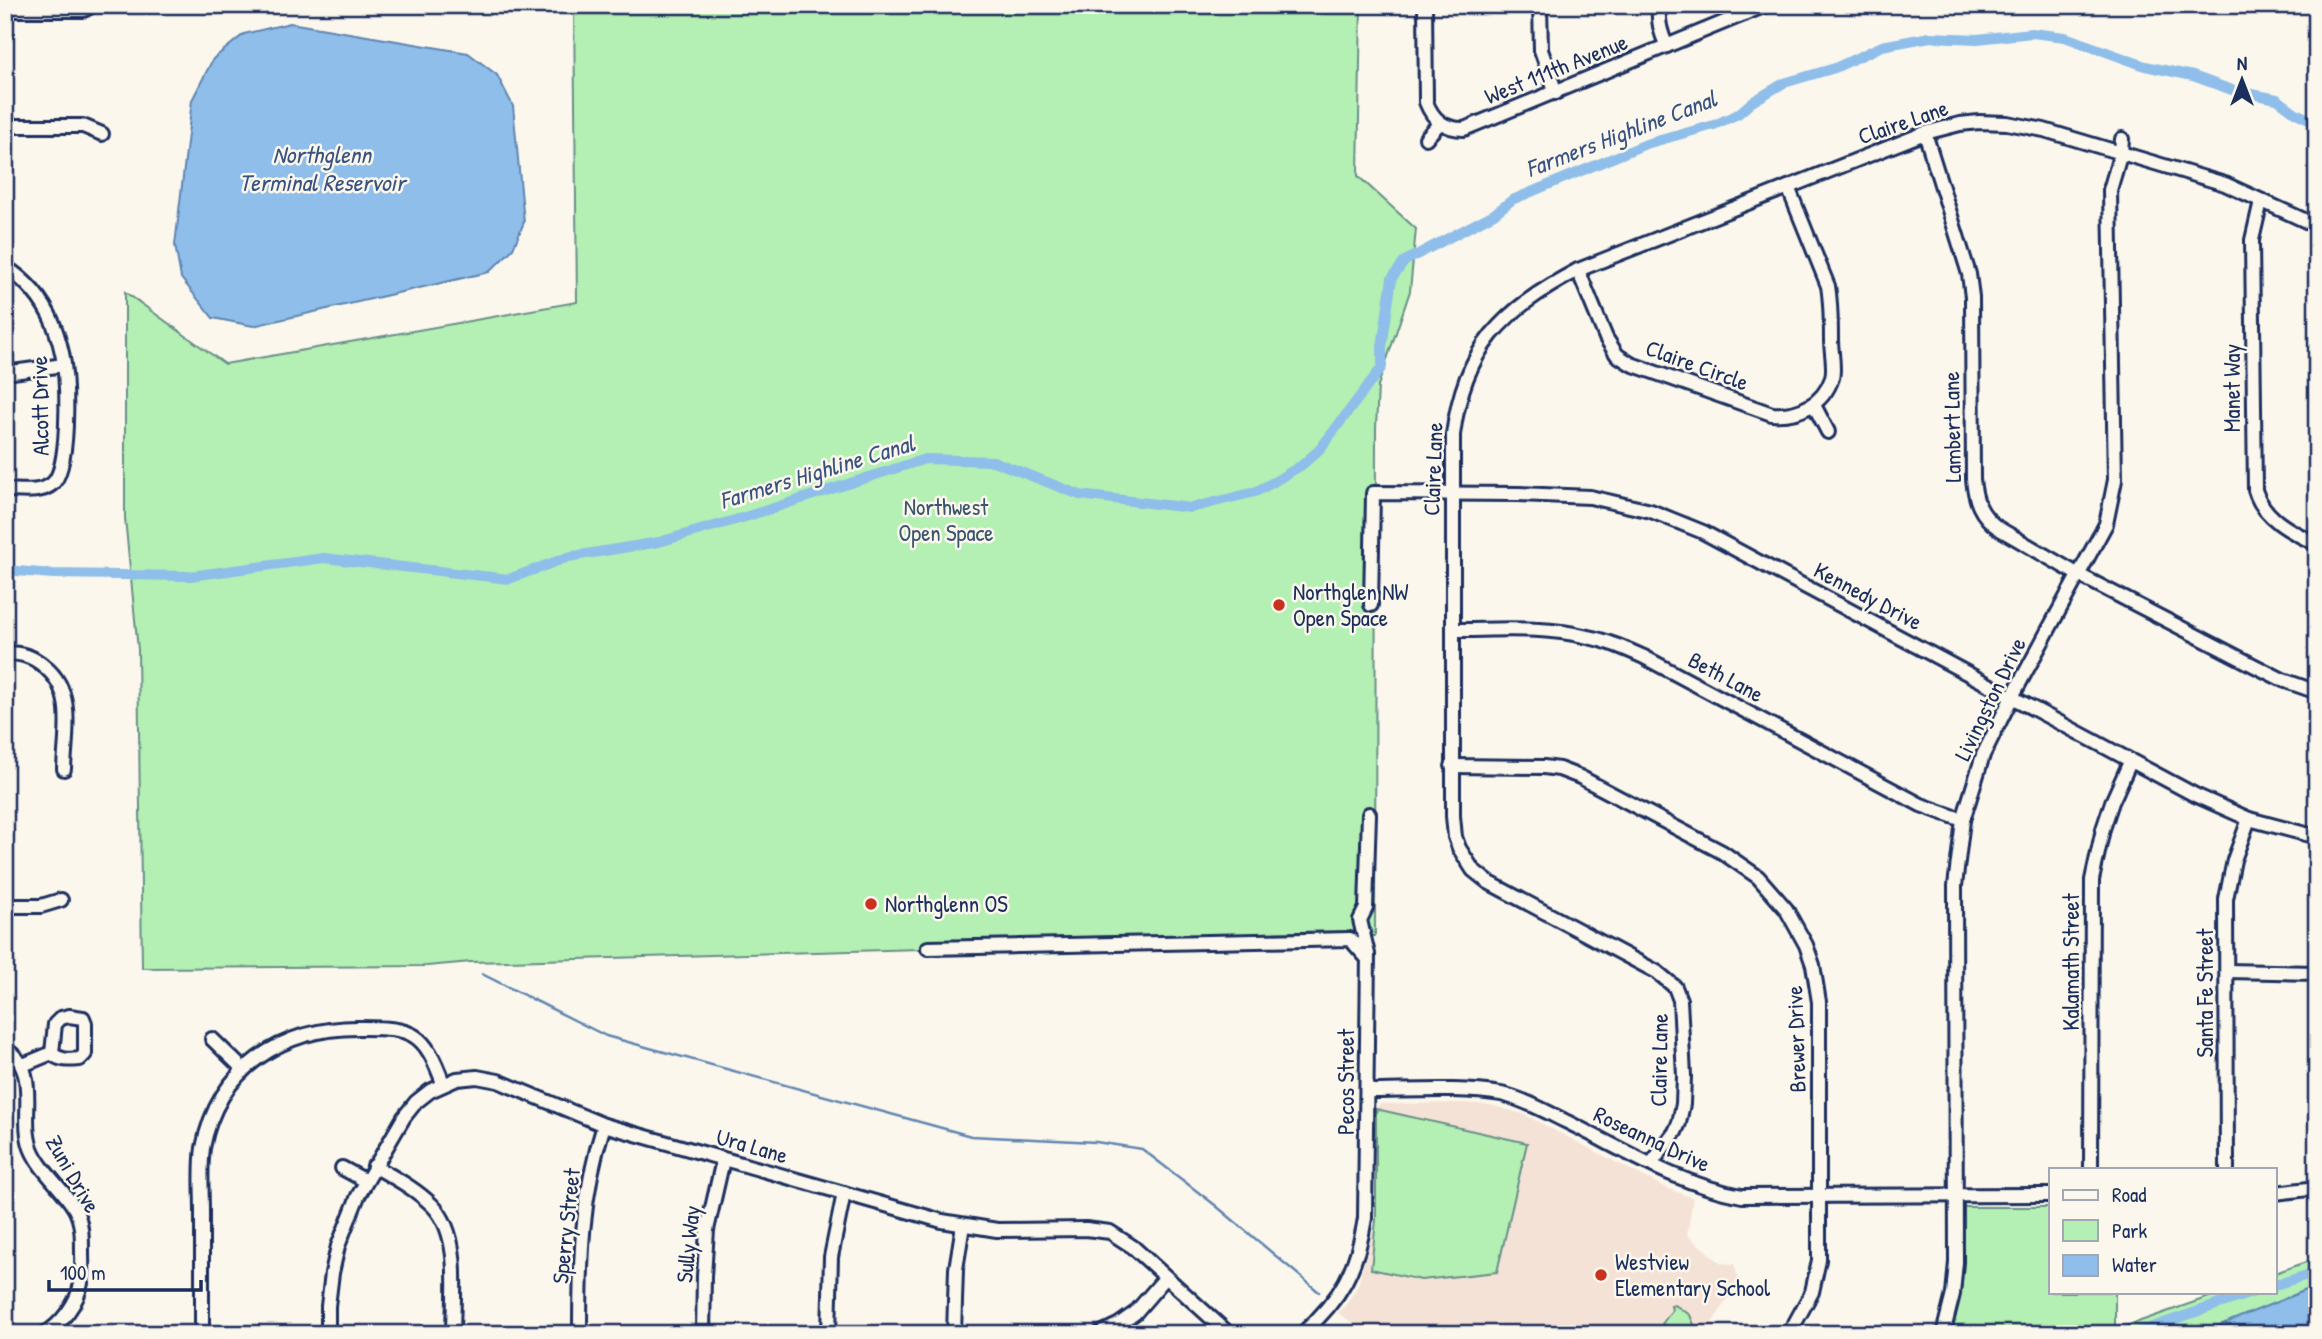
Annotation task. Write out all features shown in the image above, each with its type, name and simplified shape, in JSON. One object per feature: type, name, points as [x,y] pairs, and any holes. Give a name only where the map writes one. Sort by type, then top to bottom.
[{"type":"street","points":[[5,10],[84,10],[93,5]]},
{"type":"street","points":[[1425,5],[1425,96],[1430,111],[1440,123],[1426,138]]},
{"type":"street","points":[[1540,5],[1541,50],[1556,93]]},
{"type":"street","points":[[1659,5],[1658,23],[1667,46]]},
{"type":"street","name":"West 111th Avenue","points":[[1440,123],[1455,129],[1464,129],[1766,5]]},
{"type":"street","name":"Claire Lane","points":[[1651,1164],[1675,1132],[1683,1104],[1682,1007],[1675,987],[1657,972],[1488,881],[1473,870],[1458,848],[1455,836],[1452,766],[1452,494],[1455,419],[1463,388],[1481,349],[1514,309],[1578,270],[1925,133],[1960,124],[2007,123],[2122,146],[2207,177],[2317,226]]},
{"type":"street","points":[[5,126],[83,127],[102,134]]},
{"type":"street","name":"Lambert Lane","points":[[1925,133],[1969,274],[1972,297],[1973,479],[1976,502],[1992,524],[2077,574],[2283,680],[2317,692]]},
{"type":"street","name":"Livingston Drive","points":[[1943,1334],[1955,1277],[1955,886],[1963,820],[1983,755],[2012,696],[2106,524],[2112,503],[2115,480],[2110,190],[2122,146]]},
{"type":"street","points":[[1788,187],[1828,286],[1833,376],[1814,405],[1828,432]]},
{"type":"street","name":"Manet Way","points":[[2261,201],[2252,240],[2255,489],[2260,504],[2273,518],[2317,544]]},
{"type":"street","name":"Alcott Drive","points":[[5,267],[18,275],[45,307],[60,345],[64,365],[65,447],[62,484],[39,490],[5,490]]},
{"type":"street","name":"Claire Circle","points":[[1578,270],[1606,338],[1617,355],[1631,364],[1772,414],[1786,415],[1814,405]]},
{"type":"street","points":[[5,373],[64,365]]},
{"type":"street","name":"Kennedy Drive","points":[[1371,605],[1373,493],[1590,497],[1651,511],[1703,532],[2195,795],[2249,820],[2317,837]]},
{"type":"street","name":"Beth Lane","points":[[1453,630],[1549,631],[1587,636],[1606,642],[1644,657],[1921,805],[1963,820]]},
{"type":"street","points":[[5,653],[22,654],[37,660],[51,672],[62,688],[67,705],[64,769]]},
{"type":"street","name":"Kalamath Street","points":[[2091,1168],[2092,880],[2103,829],[2130,762]]},
{"type":"street","name":"Brewer Drive","points":[[1452,766],[1544,766],[1567,771],[1597,785],[1721,852],[1758,877],[1786,909],[1802,934],[1818,989],[1821,1039],[1819,1260],[1808,1304],[1789,1334]]},
{"type":"street","name":"Pecos Street","points":[[1302,1334],[1337,1297],[1348,1279],[1359,1250],[1365,1217],[1368,954],[1360,920],[1366,908],[1369,814]]},
{"type":"street","name":"Santa Fe Street","points":[[2227,1168],[2226,900],[2234,860],[2249,820]]},
{"type":"street","points":[[5,906],[41,906],[61,900]]},
{"type":"street","points":[[928,948],[1350,939],[1367,958]]},
{"type":"street","points":[[2227,971],[2317,973]]},
{"type":"street","points":[[202,1334],[204,1145],[216,1108],[243,1069],[276,1046],[310,1032],[340,1027],[391,1028],[406,1031],[421,1042],[433,1059],[443,1083]]},
{"type":"street","points":[[212,1039],[243,1069]]},
{"type":"street","points":[[5,1049],[23,1065],[52,1053]]},
{"type":"street","name":"Zuni Drive","points":[[23,1065],[27,1083],[28,1137],[33,1151],[75,1209],[82,1234],[79,1291],[60,1322],[44,1334]]},
{"type":"street","name":"Ura Lane","points":[[328,1334],[330,1284],[338,1246],[350,1213],[374,1166],[416,1102],[443,1083],[467,1078],[498,1081],[604,1125],[910,1213],[997,1230],[1086,1229],[1110,1232],[1133,1247],[1229,1334]]},
{"type":"street","name":"Roseanna Drive","points":[[1367,1091],[1467,1091],[1502,1094],[1551,1114],[1683,1180],[1719,1192],[1752,1196],[2049,1195]]},
{"type":"street","name":"Sperry Street","points":[[580,1334],[583,1221],[587,1189],[604,1125]]},
{"type":"street","name":"Sully Way","points":[[703,1334],[707,1230],[723,1160]]},
{"type":"street","points":[[374,1166],[419,1194],[434,1207],[445,1223],[453,1250],[453,1334]]},
{"type":"street","points":[[342,1168],[366,1181]]},
{"type":"street","points":[[2276,1193],[2317,1188]]},
{"type":"street","points":[[829,1334],[831,1257],[844,1193]]},
{"type":"street","points":[[954,1334],[956,1269],[963,1225]]},
{"type":"street","points":[[1099,1334],[1118,1325],[1135,1312],[1166,1277]]},
{"type":"shaded area","points":[[1380,1104],[1490,1105],[1523,1114],[1664,1187],[1693,1198],[1687,1235],[1721,1263],[1734,1264],[1739,1281],[1705,1334],[1369,1334],[1338,1313],[1358,1285],[1376,1220],[1376,1109]]},
{"type":"green space","name":"Northwest Open Space","points":[[574,5],[1361,5],[1358,176],[1416,229],[1410,291],[1378,386],[1375,936],[471,962],[427,966],[142,968],[138,650],[125,518],[125,292],[225,364],[577,302]]},
{"type":"green space","points":[[1376,1109],[1527,1143],[1497,1272],[1421,1280],[1371,1269],[1376,1220]]},
{"type":"green space","points":[[1963,1207],[2049,1207],[2049,1294],[2115,1294],[2115,1330],[2217,1294],[2276,1294],[2276,1273],[2309,1261],[2317,1261],[2317,1334],[1951,1334],[1958,1303]]},
{"type":"green space","points":[[1675,1305],[1690,1315],[1695,1327],[1690,1334],[1677,1334],[1662,1324],[1672,1310],[1671,1306]]},
{"type":"water","name":"Northglenn Terminal Reservoir","points":[[290,23],[468,53],[497,75],[513,106],[524,222],[513,249],[489,272],[253,326],[213,318],[181,278],[175,245],[192,100],[213,59],[244,34]]},
{"type":"water","points":[[2306,1290],[2317,1290],[2317,1334],[2198,1334]]},
{"type":"waterway","name":"Farmers Highline Canal","points":[[5,570],[53,574],[190,576],[324,558],[509,579],[568,557],[659,542],[925,459],[993,461],[1080,495],[1191,508],[1255,492],[1302,465],[1320,449],[1382,367],[1382,347],[1392,278],[1405,261],[1494,214],[1512,200],[1646,144],[1714,125],[1738,114],[1752,102],[1784,83],[1835,68],[1882,46],[1930,37],[1977,39],[2032,33],[2065,37],[2145,66],[2193,76],[2232,90],[2277,99],[2296,113],[2317,123]]},
{"type":"waterway","points":[[482,974],[606,1036],[971,1136],[1096,1142],[1142,1149],[1215,1205],[1319,1292]]},
{"type":"waterway","points":[[2276,1285],[2317,1272]]},
{"type":"waterway","points":[[2132,1334],[2248,1294]]},
{"type":"place","name":"Northglen NW Open Space","points":[[1279,605]]},
{"type":"place","name":"Northglenn OS","points":[[871,904]]},
{"type":"place","name":"Westview Elementary School","points":[[1601,1275]]}]
